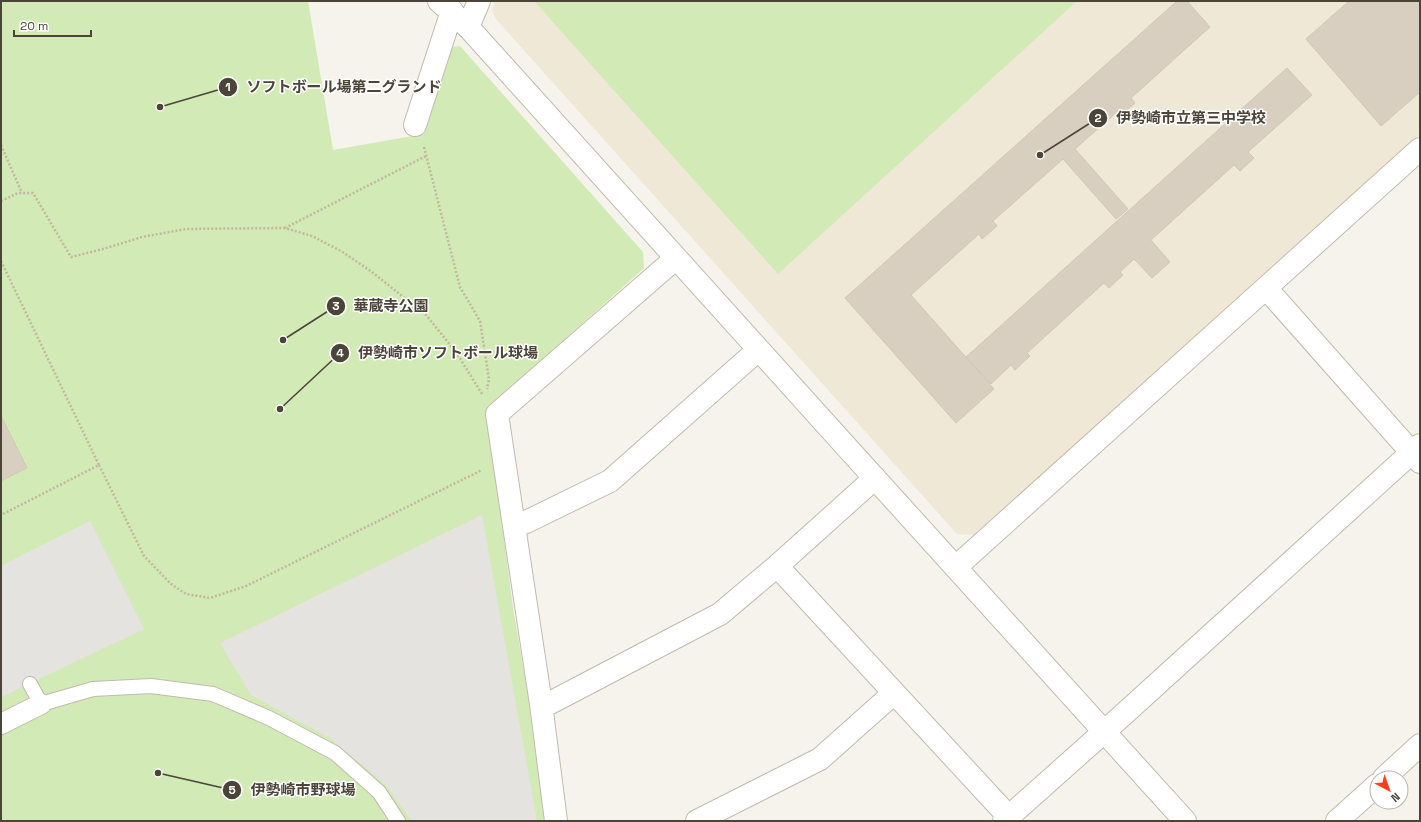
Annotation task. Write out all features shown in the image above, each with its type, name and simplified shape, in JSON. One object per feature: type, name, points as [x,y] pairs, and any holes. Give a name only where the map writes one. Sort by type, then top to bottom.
[{"type":"street","points":[[468,27],[479,1]]},
{"type":"street","points":[[415,125],[445,6],[468,27],[675,259],[1185,821]]},
{"type":"street","points":[[956,567],[1420,149]]},
{"type":"street","points":[[556,821],[541,704],[514,526],[492,407],[675,259]]},
{"type":"street","points":[[777,566],[894,693],[1006,819],[1417,453],[1266,288]]},
{"type":"street","points":[[514,526],[526,522],[610,481],[758,350]]},
{"type":"street","points":[[541,704],[550,703],[720,614],[777,566],[875,478]]},
{"type":"street","points":[[697,821],[820,759],[894,693]]},
{"type":"street","points":[[1,724],[41,704]]},
{"type":"street","points":[[1393,770],[1420,745]]},
{"type":"street","points":[[1337,821],[1369,792]]},
{"type":"lane","points":[[30,684],[41,704],[93,689],[151,686],[213,694],[269,718],[335,753],[379,792],[398,821]]},
{"type":"path","points":[[415,125],[422,141],[460,287],[480,321],[492,407]]},
{"type":"path","points":[[1,145],[22,193]]},
{"type":"path","points":[[285,228],[426,156]]},
{"type":"path","points":[[1,202],[18,193],[33,193],[71,257],[142,237],[186,229],[285,228],[312,236],[341,251],[372,272],[426,316],[456,352],[492,407]]},
{"type":"path","points":[[1,261],[144,556],[171,584],[186,594],[210,598],[246,586],[486,468]]},
{"type":"path","points":[[1,515],[99,465]]},
{"type":"shaded area","points":[[495,1],[1420,1],[1420,134],[975,535],[957,534],[496,19],[492,11]]},
{"type":"shaded area","points":[[482,515],[537,821],[412,821],[385,784],[330,738],[251,695],[220,643]]},
{"type":"shaded area","points":[[90,521],[144,629],[1,697],[1,566]]},
{"type":"green space","points":[[1,1],[308,1],[333,150],[424,134],[450,47],[460,46],[643,252],[644,268],[485,411],[513,608],[550,821],[1,821]]},
{"type":"green space","points":[[534,1],[1077,1],[778,274]]},
{"type":"building","points":[[1177,1],[1187,1],[1210,27],[1131,98],[1135,103],[1122,114],[1118,111],[1075,149],[1128,209],[1116,219],[1063,159],[993,221],[997,226],[982,239],[979,234],[911,295],[994,389],[956,423],[845,298]]},
{"type":"building","points":[[1349,1],[1420,1],[1420,92],[1381,126],[1306,39]]},
{"type":"building","points":[[1287,68],[1312,95],[1248,152],[1254,158],[1240,171],[1234,165],[1151,240],[1170,262],[1152,278],[1134,259],[1120,272],[1123,275],[1109,288],[1104,283],[1027,353],[1030,356],[1015,370],[1011,365],[991,384],[966,357]]},
{"type":"building","points":[[1,416],[27,468],[1,481]]},
{"type":"place","name":"ソフトボール場第二グランド","points":[[160,107]]},
{"type":"place","name":"伊勢崎市立第三中学校","points":[[1040,155]]},
{"type":"place","name":"華蔵寺公園","points":[[283,340]]},
{"type":"place","name":"伊勢崎市ソフトボール球場","points":[[280,409]]},
{"type":"place","name":"伊勢崎市野球場","points":[[158,773]]}]
